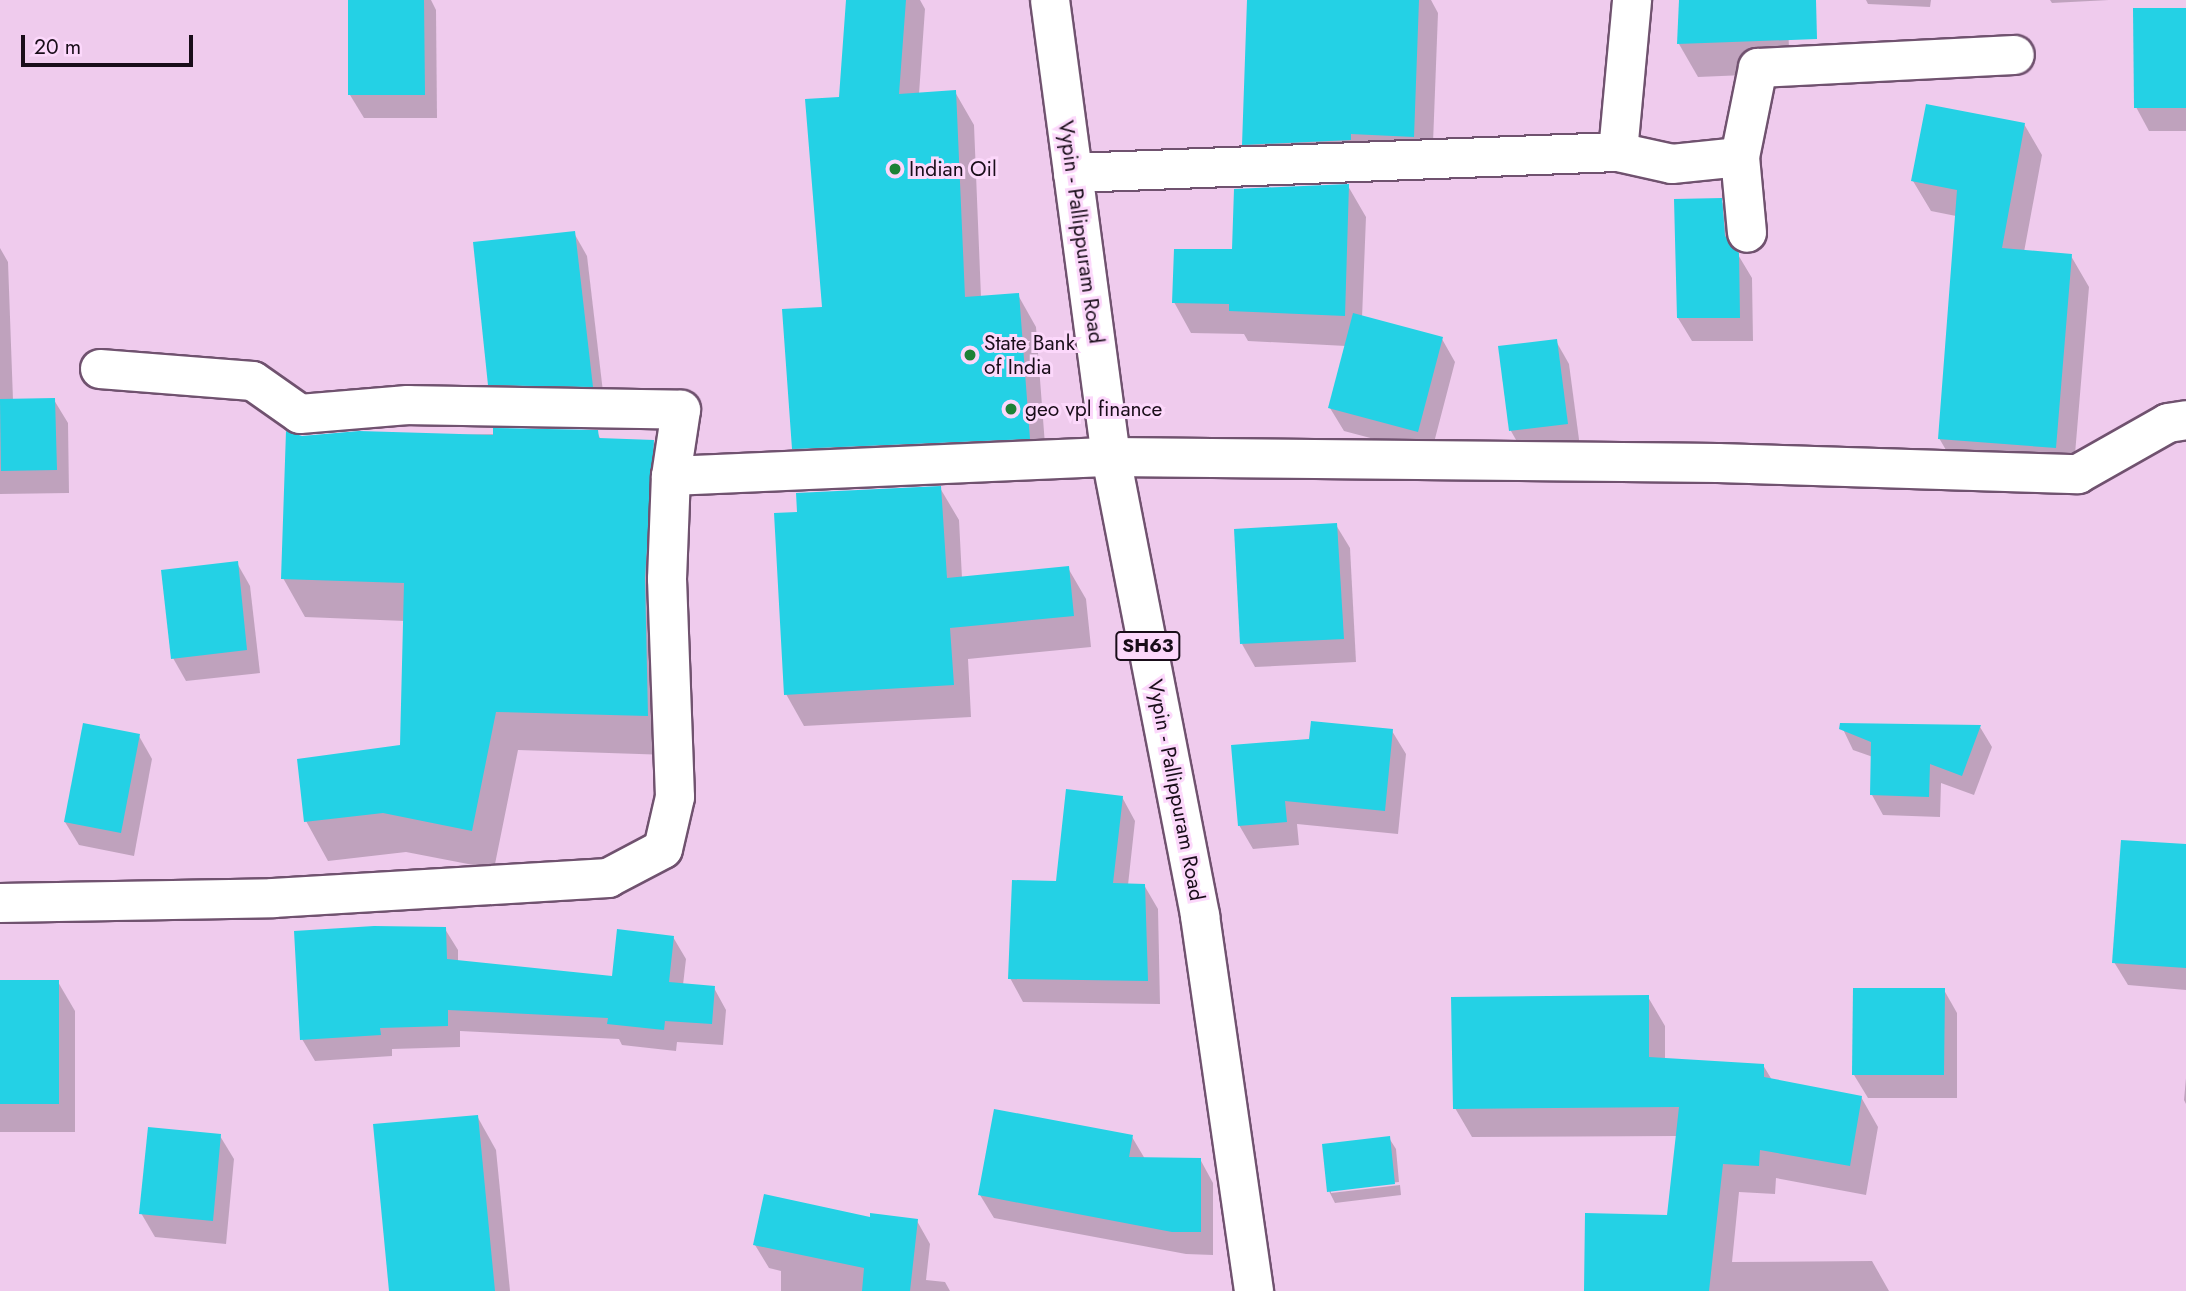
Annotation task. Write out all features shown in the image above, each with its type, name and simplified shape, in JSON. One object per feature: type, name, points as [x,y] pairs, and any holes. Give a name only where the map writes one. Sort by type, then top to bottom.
[{"type":"street","name":"Vypin - Pallippuram Road","points":[[1050,0],[1111,457],[1200,916],[1254,1291]]},
{"type":"street","points":[[1618,152],[1632,0]]},
{"type":"street","points":[[1747,233],[1740,157],[1758,68],[2015,55]]},
{"type":"street","points":[[1073,173],[1618,152],[1672,164],[1740,157]]},
{"type":"street","points":[[0,903],[273,898],[608,878],[663,849],[675,797],[667,579],[671,476],[681,410],[408,405],[300,414],[253,381],[100,369]]},
{"type":"street","points":[[671,476],[1111,457],[1718,463],[2078,474],[2168,423],[2186,420]]},
{"type":"building","points":[[348,0],[424,0],[425,95],[348,95]]},
{"type":"building","points":[[846,0],[906,0],[899,94],[956,90],[965,297],[1019,293],[1030,439],[792,449],[782,309],[822,307],[805,99],[839,97]]},
{"type":"building","points":[[1247,0],[1419,0],[1414,137],[1351,134],[1351,140],[1242,145]]},
{"type":"building","points":[[1679,0],[1816,0],[1817,39],[1677,44]]},
{"type":"building","points":[[2133,8],[2186,8],[2186,108],[2134,108]]},
{"type":"building","points":[[1926,104],[2025,123],[2002,248],[2072,254],[2056,448],[1938,439],[1957,190],[1911,181]]},
{"type":"building","points":[[1349,184],[1345,316],[1229,311],[1229,304],[1172,303],[1174,249],[1232,249],[1234,189]]},
{"type":"building","points":[[1722,198],[1725,236],[1739,253],[1740,318],[1677,318],[1674,199]]},
{"type":"building","points":[[575,231],[593,387],[488,385],[473,242]]},
{"type":"building","points":[[1353,313],[1443,337],[1418,432],[1328,408]]},
{"type":"building","points":[[1557,339],[1568,424],[1509,431],[1498,346]]},
{"type":"building","points":[[55,398],[57,470],[1,471],[0,399]]},
{"type":"building","points":[[493,428],[598,430],[599,438],[654,440],[645,578],[648,716],[496,712],[472,831],[383,813],[304,822],[297,759],[400,745],[404,583],[281,579],[286,431],[302,436],[359,431],[493,435]]},
{"type":"building","points":[[941,486],[947,578],[1069,566],[1074,616],[950,628],[954,685],[784,695],[774,513],[797,512],[796,493]]},
{"type":"building","points":[[1337,523],[1344,639],[1240,644],[1234,529]]},
{"type":"building","points":[[238,561],[247,650],[171,659],[161,570]]},
{"type":"building","points":[[1311,721],[1393,729],[1385,811],[1285,801],[1287,822],[1238,826],[1231,745],[1309,739]]},
{"type":"building","points":[[83,723],[140,734],[121,833],[64,822]]},
{"type":"building","points":[[1840,723],[1981,725],[1962,776],[1930,764],[1929,797],[1870,795],[1871,742],[1839,729]]},
{"type":"building","points":[[1066,789],[1123,796],[1113,883],[1145,884],[1148,981],[1008,979],[1012,880],[1056,881]]},
{"type":"building","points":[[2121,840],[2186,844],[2186,968],[2112,963]]},
{"type":"building","points":[[374,926],[446,927],[447,959],[612,976],[617,929],[674,936],[669,982],[715,986],[712,1024],[665,1021],[664,1030],[607,1024],[608,1018],[448,1010],[448,1026],[380,1028],[381,1035],[300,1040],[294,931]]},
{"type":"building","points":[[0,980],[59,980],[59,1104],[0,1104]]},
{"type":"building","points":[[1853,988],[1945,988],[1944,1075],[1852,1075]]},
{"type":"building","points":[[1649,995],[1649,1057],[1764,1064],[1764,1077],[1862,1096],[1850,1166],[1760,1150],[1759,1166],[1723,1164],[1709,1291],[1584,1291],[1585,1213],[1667,1215],[1679,1107],[1453,1109],[1451,997]]},
{"type":"building","points":[[994,1109],[1133,1135],[1129,1157],[1201,1158],[1201,1232],[1172,1232],[978,1195]]},
{"type":"building","points":[[478,1115],[495,1291],[389,1291],[373,1124]]},
{"type":"building","points":[[148,1127],[221,1134],[213,1221],[139,1214]]},
{"type":"building","points":[[1390,1136],[1395,1184],[1327,1192],[1322,1144]]},
{"type":"building","points":[[764,1194],[870,1217],[870,1213],[918,1219],[910,1291],[862,1291],[864,1268],[753,1245]]},
{"type":"place","name":"Indian Oil","points":[[895,169]]},
{"type":"place","name":"State Bank of India","points":[[970,355]]},
{"type":"place","name":"geo vpl finance","points":[[1011,409]]}]
